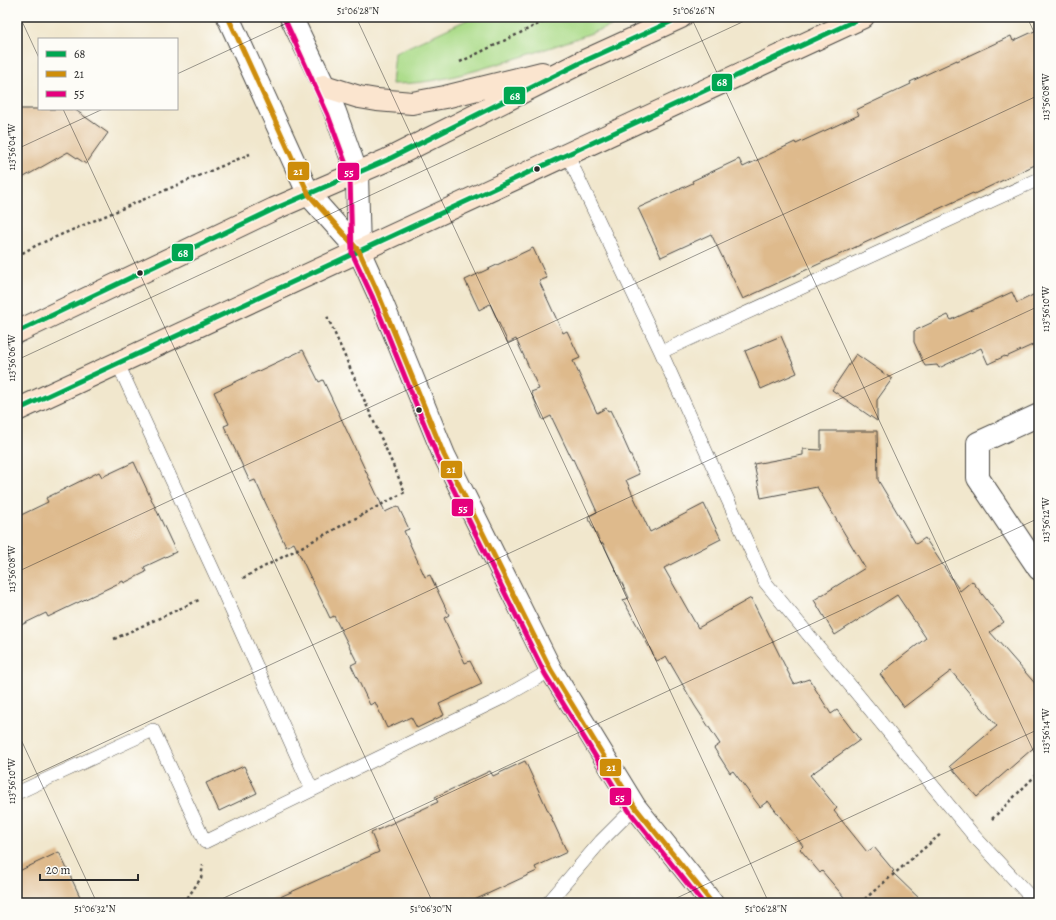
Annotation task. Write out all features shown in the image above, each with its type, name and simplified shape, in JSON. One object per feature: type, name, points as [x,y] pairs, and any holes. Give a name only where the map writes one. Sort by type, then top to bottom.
[{"type":"main road","points":[[17,332],[274,209],[387,160],[580,63],[681,17]]},
{"type":"main road","points":[[17,410],[862,17]]},
{"type":"main road","points":[[324,86],[359,97],[412,103],[445,97],[580,63]]},
{"type":"street","points":[[228,17],[308,195],[359,251],[378,293],[444,455],[551,670],[635,807],[712,903]]},
{"type":"street","points":[[291,17],[335,112],[357,174],[359,251]]},
{"type":"street","points":[[1039,415],[978,443],[978,478],[1039,569]]},
{"type":"lane","points":[[567,154],[661,352],[765,582],[975,837],[1036,903]]},
{"type":"lane","points":[[661,352],[1039,179]]},
{"type":"lane","points":[[118,364],[222,589],[312,790]]},
{"type":"lane","points":[[17,793],[153,730],[205,842],[504,697],[551,670]]},
{"type":"lane","points":[[548,903],[601,841],[635,807]]},
{"type":"path","points":[[454,65],[553,17]]},
{"type":"path","points":[[17,256],[36,245],[250,154]]},
{"type":"path","points":[[114,639],[222,589],[405,492],[327,316]]},
{"type":"path","points":[[975,837],[1039,772]]},
{"type":"path","points":[[860,903],[960,818]]},
{"type":"path","points":[[184,903],[201,878],[205,842]]},
{"type":"green space","points":[[473,17],[635,17],[588,35],[465,74],[437,80],[407,84],[392,84],[395,53]]},
{"type":"building","points":[[1039,29],[1039,163],[743,299],[711,234],[661,257],[638,208],[693,183],[692,181],[739,159],[743,167],[795,142],[796,144],[859,115],[856,110],[911,84],[910,82],[1011,36],[1013,41]]},
{"type":"building","points":[[17,109],[75,110],[108,133],[86,164],[68,152],[17,181]]},
{"type":"building","points":[[533,248],[547,278],[539,281],[563,333],[567,331],[580,358],[573,361],[597,413],[606,408],[608,411],[610,410],[639,474],[626,480],[650,532],[704,504],[721,539],[664,568],[698,628],[751,598],[794,684],[809,679],[831,714],[837,710],[860,740],[810,775],[837,808],[834,811],[867,852],[874,847],[894,871],[892,872],[924,903],[849,903],[822,871],[820,873],[800,849],[803,846],[768,801],[760,807],[733,771],[730,773],[714,748],[720,744],[695,706],[666,656],[657,661],[623,600],[629,598],[603,543],[601,544],[588,517],[597,512],[573,459],[572,460],[551,416],[543,420],[531,392],[539,389],[516,339],[508,343],[490,304],[479,310],[465,280]]},
{"type":"building","points":[[1012,292],[1017,303],[1039,292],[1039,342],[988,364],[981,348],[939,368],[937,365],[925,366],[914,342],[914,331],[948,315],[951,320]]},
{"type":"building","points":[[781,336],[797,373],[761,389],[745,351]]},
{"type":"building","points":[[303,350],[319,382],[323,380],[385,512],[398,506],[409,529],[404,531],[425,577],[430,575],[449,615],[444,618],[465,663],[470,661],[482,684],[439,704],[444,715],[417,728],[411,717],[387,728],[375,702],[370,705],[351,665],[357,662],[334,616],[330,618],[294,543],[286,547],[255,480],[250,482],[224,426],[229,424],[214,392]]},
{"type":"building","points":[[856,354],[892,379],[877,400],[877,421],[832,390]]},
{"type":"building","points":[[821,431],[877,431],[878,480],[916,544],[925,538],[960,591],[972,581],[1004,622],[990,632],[1039,688],[1039,743],[977,797],[950,766],[997,726],[951,671],[904,707],[880,674],[926,638],[897,595],[835,635],[814,600],[865,568],[817,487],[761,498],[754,464],[803,455],[803,449],[821,450]]},
{"type":"building","points":[[134,462],[176,552],[144,567],[146,572],[124,583],[123,581],[48,617],[46,613],[17,627],[17,517],[48,502],[46,498],[99,472],[102,477]]},
{"type":"building","points":[[525,761],[567,852],[535,867],[537,871],[468,903],[267,903],[379,852],[371,833],[438,802],[435,797],[490,771],[493,776]]},
{"type":"building","points":[[244,766],[257,793],[219,811],[206,783]]},
{"type":"building","points":[[59,852],[83,903],[17,903],[17,872]]},
{"type":"transit line","name":"21","points":[[228,17],[309,195],[359,251],[378,293],[444,455],[551,670],[635,807],[712,903]]},
{"type":"transit line","name":"68","points":[[17,332],[274,209],[387,160],[580,63],[681,17]]},
{"type":"transit line","name":"68","points":[[17,410],[863,17]]},
{"type":"transit line","name":"55","points":[[285,20],[328,115],[350,175],[352,253],[372,296],[438,458],[545,674],[629,811],[703,903]]}]
